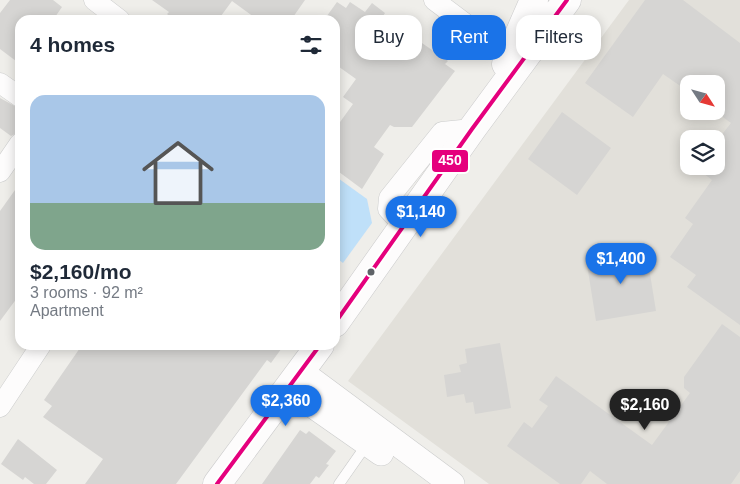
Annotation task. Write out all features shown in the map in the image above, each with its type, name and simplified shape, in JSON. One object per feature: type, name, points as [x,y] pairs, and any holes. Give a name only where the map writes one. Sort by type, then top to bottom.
[{"type":"main road","points":[[472,129],[510,57],[534,0]]},
{"type":"main road","points":[[340,316],[472,129],[567,0]]},
{"type":"main road","points":[[217,484],[316,350]]},
{"type":"street","points":[[94,0],[114,15]]},
{"type":"street","points":[[434,0],[510,57]]},
{"type":"street","points":[[0,83],[15,93]]},
{"type":"street","points":[[0,172],[15,150]]},
{"type":"street","points":[[0,407],[38,350]]},
{"type":"street","points":[[294,380],[372,437],[452,484]]},
{"type":"street","points":[[372,437],[423,484]]},
{"type":"lane","points":[[339,484],[372,437]]},
{"type":"shaded area","points":[[629,0],[740,0],[740,484],[489,484],[348,381],[585,60],[601,60],[601,38]]},
{"type":"water","points":[[340,180],[367,199],[372,223],[343,263],[340,261]]},
{"type":"building","points":[[10,0],[53,0],[62,7],[56,15],[15,15],[15,60],[0,49],[0,13]]},
{"type":"building","points":[[152,0],[305,0],[294,15],[251,15],[232,1],[222,15],[168,15],[167,14],[169,12]]},
{"type":"building","points":[[645,0],[683,0],[740,43],[740,325],[687,287],[696,275],[670,257],[693,224],[685,218],[712,180],[706,175],[725,175],[725,131],[731,123],[725,119],[725,75],[680,75],[680,86],[663,74],[633,117],[585,83]]},
{"type":"building","points":[[337,2],[346,8],[350,2],[365,12],[372,3],[385,13],[384,15],[355,15],[355,60],[422,60],[422,43],[432,50],[432,60],[447,60],[448,61],[445,64],[455,71],[412,127],[394,127],[390,125],[374,147],[384,154],[362,189],[340,173],[340,122],[353,104],[343,97],[356,79],[340,68],[340,15],[328,15]]},
{"type":"building","points":[[0,98],[15,106],[15,134],[11,136],[0,128]]},
{"type":"building","points":[[562,112],[611,148],[577,195],[528,159]]},
{"type":"building","points":[[15,190],[15,301],[0,321],[0,211]]},
{"type":"building","points":[[646,249],[656,311],[596,321],[586,258]]},
{"type":"building","points":[[722,324],[740,337],[740,471],[731,484],[607,484],[590,471],[581,484],[560,484],[507,446],[524,422],[532,428],[548,406],[539,400],[556,376],[652,445],[690,393],[684,388],[684,377]]},
{"type":"building","points":[[500,343],[511,408],[475,414],[473,402],[466,403],[464,394],[447,397],[444,375],[461,372],[459,365],[467,363],[465,349]]},
{"type":"building","points":[[79,350],[280,350],[271,363],[267,360],[176,484],[85,484],[103,459],[43,417],[52,406],[44,400]]},
{"type":"building","points":[[300,430],[306,434],[309,431],[336,451],[326,464],[329,465],[319,478],[316,476],[310,484],[262,484]]},
{"type":"building","points":[[18,439],[57,470],[46,484],[34,484],[25,477],[23,480],[1,464]]},
{"type":"transit line","name":"450","points":[[340,316],[472,129],[567,0]]},
{"type":"transit line","name":"450","points":[[217,484],[316,350]]}]
